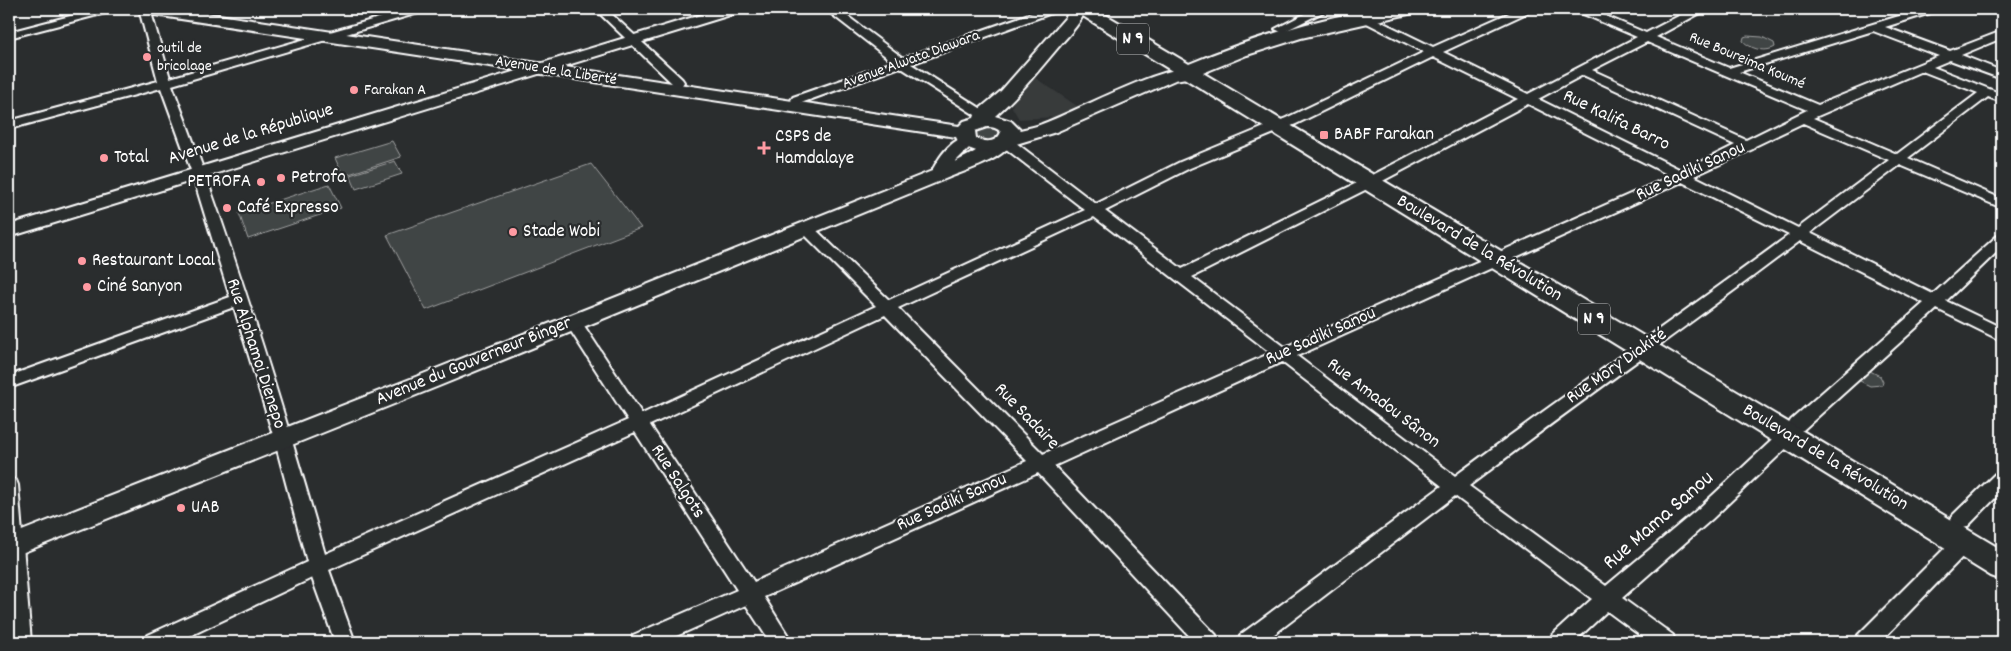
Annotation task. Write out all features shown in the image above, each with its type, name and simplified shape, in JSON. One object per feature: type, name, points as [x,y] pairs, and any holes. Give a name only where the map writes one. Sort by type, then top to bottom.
[{"type":"main road","name":"Avenue de la Liberté","points":[[146,9],[337,34],[989,131]]},
{"type":"main road","name":"Avenue de la Liberté","points":[[199,9],[337,34]]},
{"type":"main road","points":[[1185,69],[1281,29],[1361,12],[1407,9]]},
{"type":"main road","points":[[989,131],[1003,115],[1008,95],[1086,11]]},
{"type":"main road","name":"Boulevard de la Révolution","points":[[1086,11],[1377,179],[1649,345],[1962,531],[2002,546]]},
{"type":"main road","points":[[1185,69],[1361,12]]},
{"type":"main road","name":"Avenue de la Liberté","points":[[550,66],[678,82],[989,131]]},
{"type":"main road","name":"Avenue du Gouverneur Binger","points":[[989,131],[1049,128],[1185,69]]},
{"type":"main road","name":"Boulevard de la Révolution","points":[[1962,531],[2002,566]]},
{"type":"street","points":[[9,35],[108,9]]},
{"type":"street","name":"Rue Alphamoi Dienepo","points":[[146,9],[165,83],[199,173],[283,438],[318,566],[345,642]]},
{"type":"street","points":[[368,9],[377,22]]},
{"type":"street","points":[[9,124],[165,83],[421,9]]},
{"type":"street","points":[[600,9],[678,82]]},
{"type":"street","name":"Avenue de la République","points":[[9,231],[735,9]]},
{"type":"street","name":"Rue Amadou Sânon","points":[[831,9],[1454,485],[1665,642]]},
{"type":"street","name":"Avenue Alwata Diawara","points":[[797,100],[1053,9]]},
{"type":"street","points":[[1281,29],[1323,9]]},
{"type":"street","points":[[156,642],[318,566],[638,423],[1223,148],[1284,124],[1527,9]]},
{"type":"street","name":"Rue Boureima Koumé","points":[[1580,9],[1818,110]]},
{"type":"street","points":[[1182,276],[1377,179],[1700,9]]},
{"type":"street","points":[[1727,72],[1933,9]]},
{"type":"street","name":"Rue Kalifa Barro","points":[[1361,12],[1433,52],[2002,335]]},
{"type":"street","points":[[1873,27],[2002,75]]},
{"type":"street","name":"Rue Sadiki Sanou","points":[[641,642],[1683,176],[1748,146],[1818,110],[2002,34]]},
{"type":"street","points":[[1922,67],[2002,98]]},
{"type":"street","points":[[1583,72],[1748,146]]},
{"type":"street","name":"Rue Mory Diakité","points":[[1248,642],[1454,485],[1800,235],[1987,92]]},
{"type":"street","name":"Rue Boureima Koumé","points":[[1803,118],[2002,204]]},
{"type":"street","name":"Avenue du Gouverneur Binger","points":[[939,175],[944,163],[958,147],[989,131]]},
{"type":"street","name":"Avenue du Gouverneur Binger","points":[[12,546],[978,159],[989,131]]},
{"type":"street","name":"Rue Sadaire","points":[[806,228],[888,306],[1042,462],[1208,642]]},
{"type":"street","name":"Rue Mama Sanou","points":[[1560,642],[1607,598],[1705,514],[1843,382],[1935,302],[2002,239]]},
{"type":"street","points":[[9,382],[238,300]]},
{"type":"street","name":"Rue Salgots","points":[[573,322],[782,642]]},
{"type":"street","points":[[1866,642],[1962,531],[2002,479]]},
{"type":"street","points":[[9,484],[12,546],[21,642]]},
{"type":"shaded area","points":[[1744,37],[1762,37],[1774,43],[1775,47],[1767,50],[1754,48],[1743,41]]},
{"type":"shaded area","points":[[1031,75],[1083,110],[1056,117],[1019,119],[1012,107],[1013,102]]},
{"type":"shaded area","points":[[982,123],[1005,131],[993,142],[974,140],[971,128]]},
{"type":"shaded area","points":[[392,141],[401,157],[343,176],[335,158]]},
{"type":"shaded area","points":[[395,161],[402,174],[356,189],[350,175]]},
{"type":"shaded area","name":"Stade Wobi","points":[[591,164],[641,228],[426,310],[387,235]]},
{"type":"shaded area","points":[[329,184],[341,208],[248,239],[239,213]]},
{"type":"shaded area","points":[[1866,369],[1880,376],[1883,382],[1882,385],[1870,386],[1856,379]]},
{"type":"place","name":"outil de bricolage","points":[[147,57]]},
{"type":"place","name":"Farakan A","points":[[354,90]]},
{"type":"place","name":"BABF Farakan","points":[[1324,135]]},
{"type":"place","name":"CSPS de Hamdalaye","points":[[764,148]]},
{"type":"place","name":"Total","points":[[104,158]]},
{"type":"place","name":"Petrofa","points":[[281,178]]},
{"type":"place","name":"PETROFA","points":[[261,182]]},
{"type":"place","name":"Café Expresso","points":[[227,208]]},
{"type":"place","name":"Stade Wobi","points":[[513,232]]},
{"type":"place","name":"Restaurant Local","points":[[82,261]]},
{"type":"place","name":"Ciné Sanyon","points":[[87,287]]},
{"type":"place","name":"UAB","points":[[181,508]]}]
